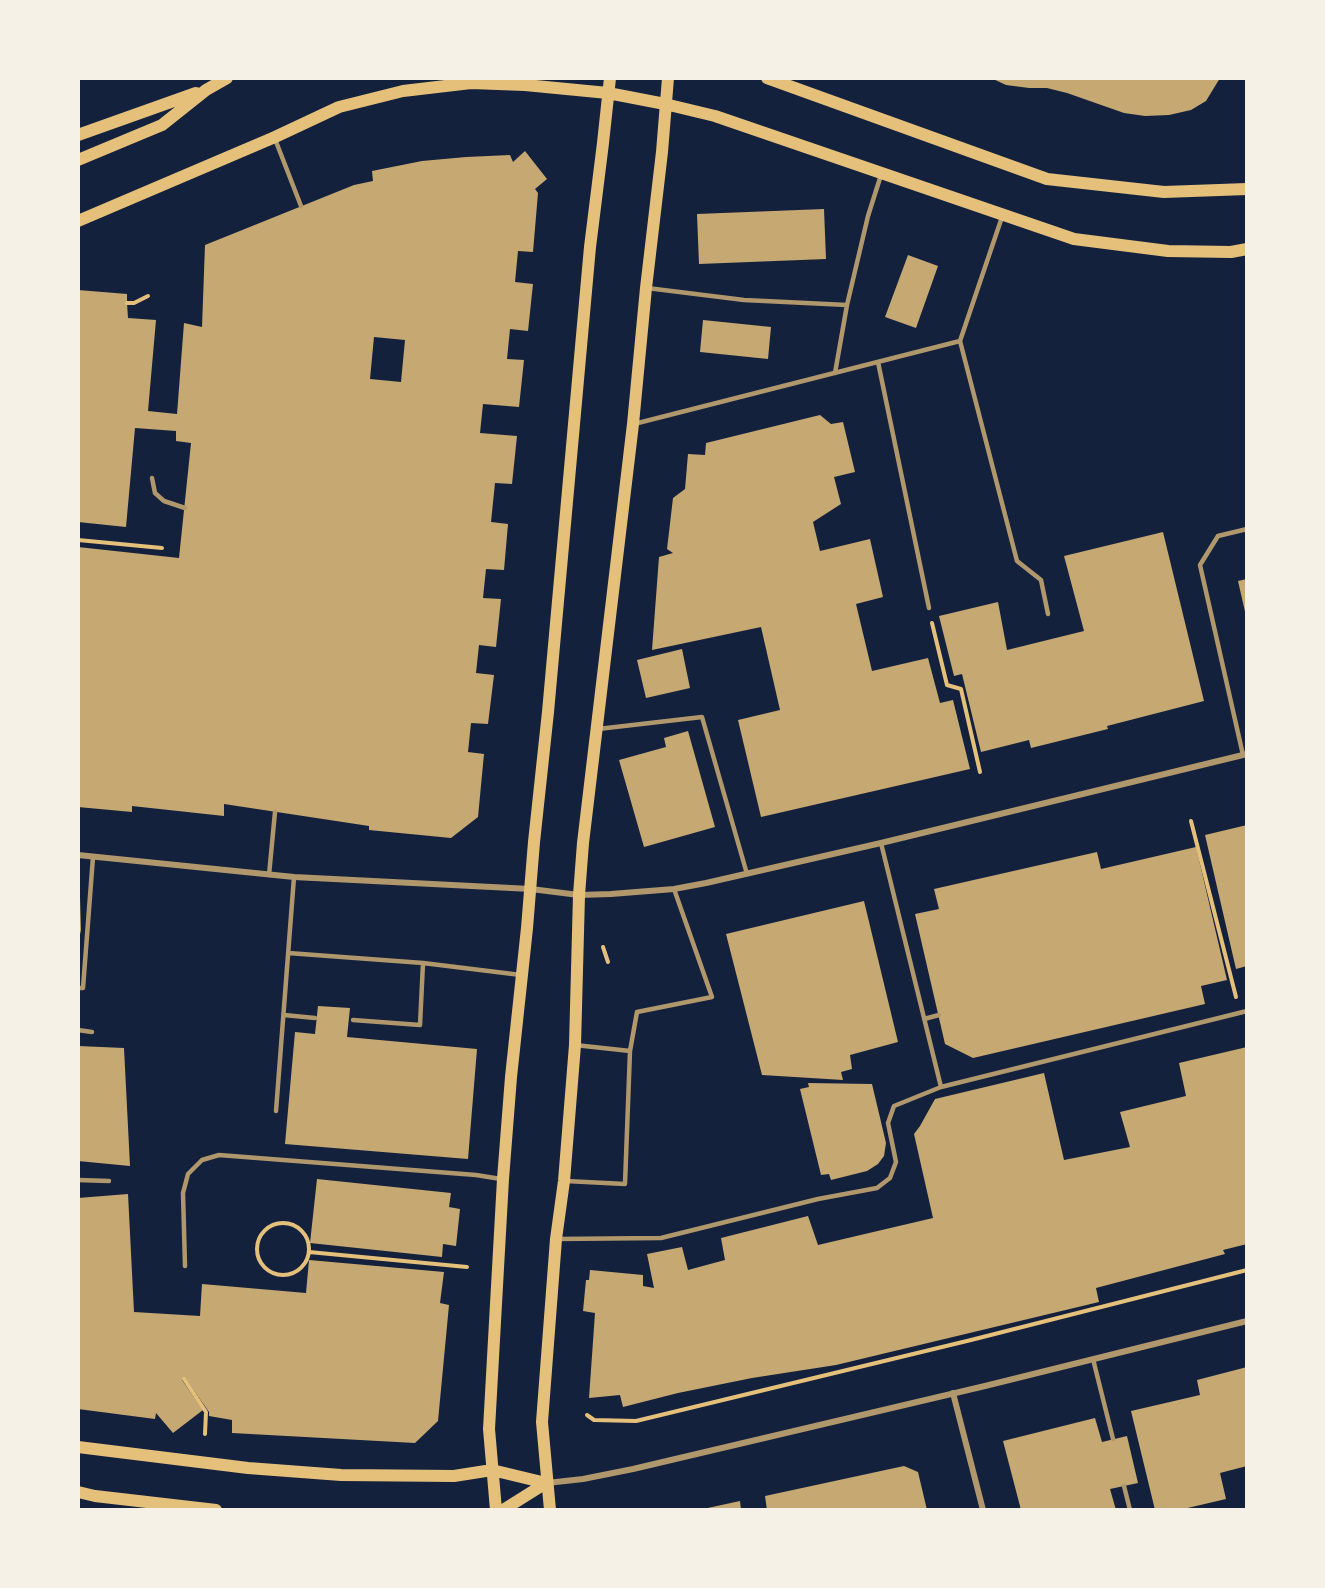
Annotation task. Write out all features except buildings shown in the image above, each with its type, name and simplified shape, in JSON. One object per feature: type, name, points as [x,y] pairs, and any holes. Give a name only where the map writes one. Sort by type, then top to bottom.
[{"type":"main road","points":[[78,160],[162,125],[206,90],[227,78]]},
{"type":"main road","points":[[496,1510],[489,1429],[503,1179],[590,247],[610,78]]},
{"type":"main road","points":[[550,1510],[542,1422],[556,1239],[564,1181],[575,1045],[579,895],[583,843],[633,424],[668,78]]},
{"type":"main road","points":[[766,78],[1047,179],[1164,192],[1247,189]]},
{"type":"main road","points":[[78,221],[275,137],[339,107],[402,90],[471,83],[525,85],[608,93],[715,116],[1074,239],[1168,251],[1231,252],[1247,249]]},
{"type":"main road","points":[[78,135],[206,90]]},
{"type":"main road","points":[[78,1447],[248,1468],[341,1475],[454,1476],[492,1470],[546,1483]]},
{"type":"main road","points":[[503,1510],[546,1483]]},
{"type":"main road","points":[[78,1492],[216,1510]]},
{"type":"street","points":[[78,855],[294,878],[531,889],[579,895],[674,889],[706,884],[881,843],[1245,755]]},
{"type":"street","points":[[546,1483],[583,1479],[633,1469],[1247,1321]]},
{"type":"street","points":[[952,1393],[982,1510]]},
{"type":"lane","points":[[275,137],[301,206]]},
{"type":"lane","points":[[835,373],[847,305],[868,216],[881,173]]},
{"type":"lane","points":[[1003,214],[960,341],[1017,561],[1041,580],[1048,614]]},
{"type":"lane","points":[[646,288],[744,300],[847,305]]},
{"type":"lane","points":[[633,424],[960,341]]},
{"type":"lane","points":[[878,362],[929,608]]},
{"type":"lane","points":[[152,478],[155,493],[164,501],[185,508]]},
{"type":"lane","points":[[1245,755],[1200,565],[1218,536],[1247,529]]},
{"type":"lane","points":[[597,730],[702,717],[747,874]]},
{"type":"lane","points":[[269,875],[275,812]]},
{"type":"lane","points":[[881,843],[941,1087]]},
{"type":"lane","points":[[78,988],[83,988],[93,856]]},
{"type":"lane","points":[[276,1111],[294,878]]},
{"type":"lane","points":[[564,1181],[625,1184],[630,1051],[638,1012],[712,997],[674,889]]},
{"type":"lane","points":[[288,953],[423,963],[521,975]]},
{"type":"lane","points":[[353,1020],[420,1025],[423,963]]},
{"type":"lane","points":[[556,1239],[661,1238],[818,1199],[877,1188],[890,1178],[896,1162],[888,1123],[894,1106],[941,1087],[1247,1011]]},
{"type":"lane","points":[[284,1015],[315,1018]]},
{"type":"lane","points":[[924,1019],[939,1015]]},
{"type":"lane","points":[[78,1030],[92,1032]]},
{"type":"lane","points":[[575,1045],[630,1051]]},
{"type":"lane","points":[[185,1266],[183,1193],[188,1174],[202,1160],[219,1155],[503,1179]]},
{"type":"lane","points":[[78,1180],[109,1180]]},
{"type":"lane","points":[[1093,1359],[1113,1439]]},
{"type":"lane","points":[[1124,1486],[1130,1510]]},
{"type":"path","points":[[126,303],[134,303],[148,296]]},
{"type":"path","points":[[78,540],[162,548]]},
{"type":"path","points":[[929,608],[947,685],[961,689],[980,772]]},
{"type":"path","points":[[1191,821],[1239,1013]]},
{"type":"path","points":[[603,947],[608,962]]},
{"type":"path","points":[[280,1223],[289,1224],[303,1232],[309,1252],[308,1258],[299,1270],[281,1275],[264,1268],[257,1255],[257,1246],[261,1235],[267,1228],[280,1223]]},
{"type":"path","points":[[309,1252],[467,1267]]},
{"type":"path","points":[[587,1415],[594,1420],[636,1421],[1247,1270]]},
{"type":"path","points":[[966,1334],[971,1340]]},
{"type":"path","points":[[184,1379],[206,1412],[205,1434]]}]
